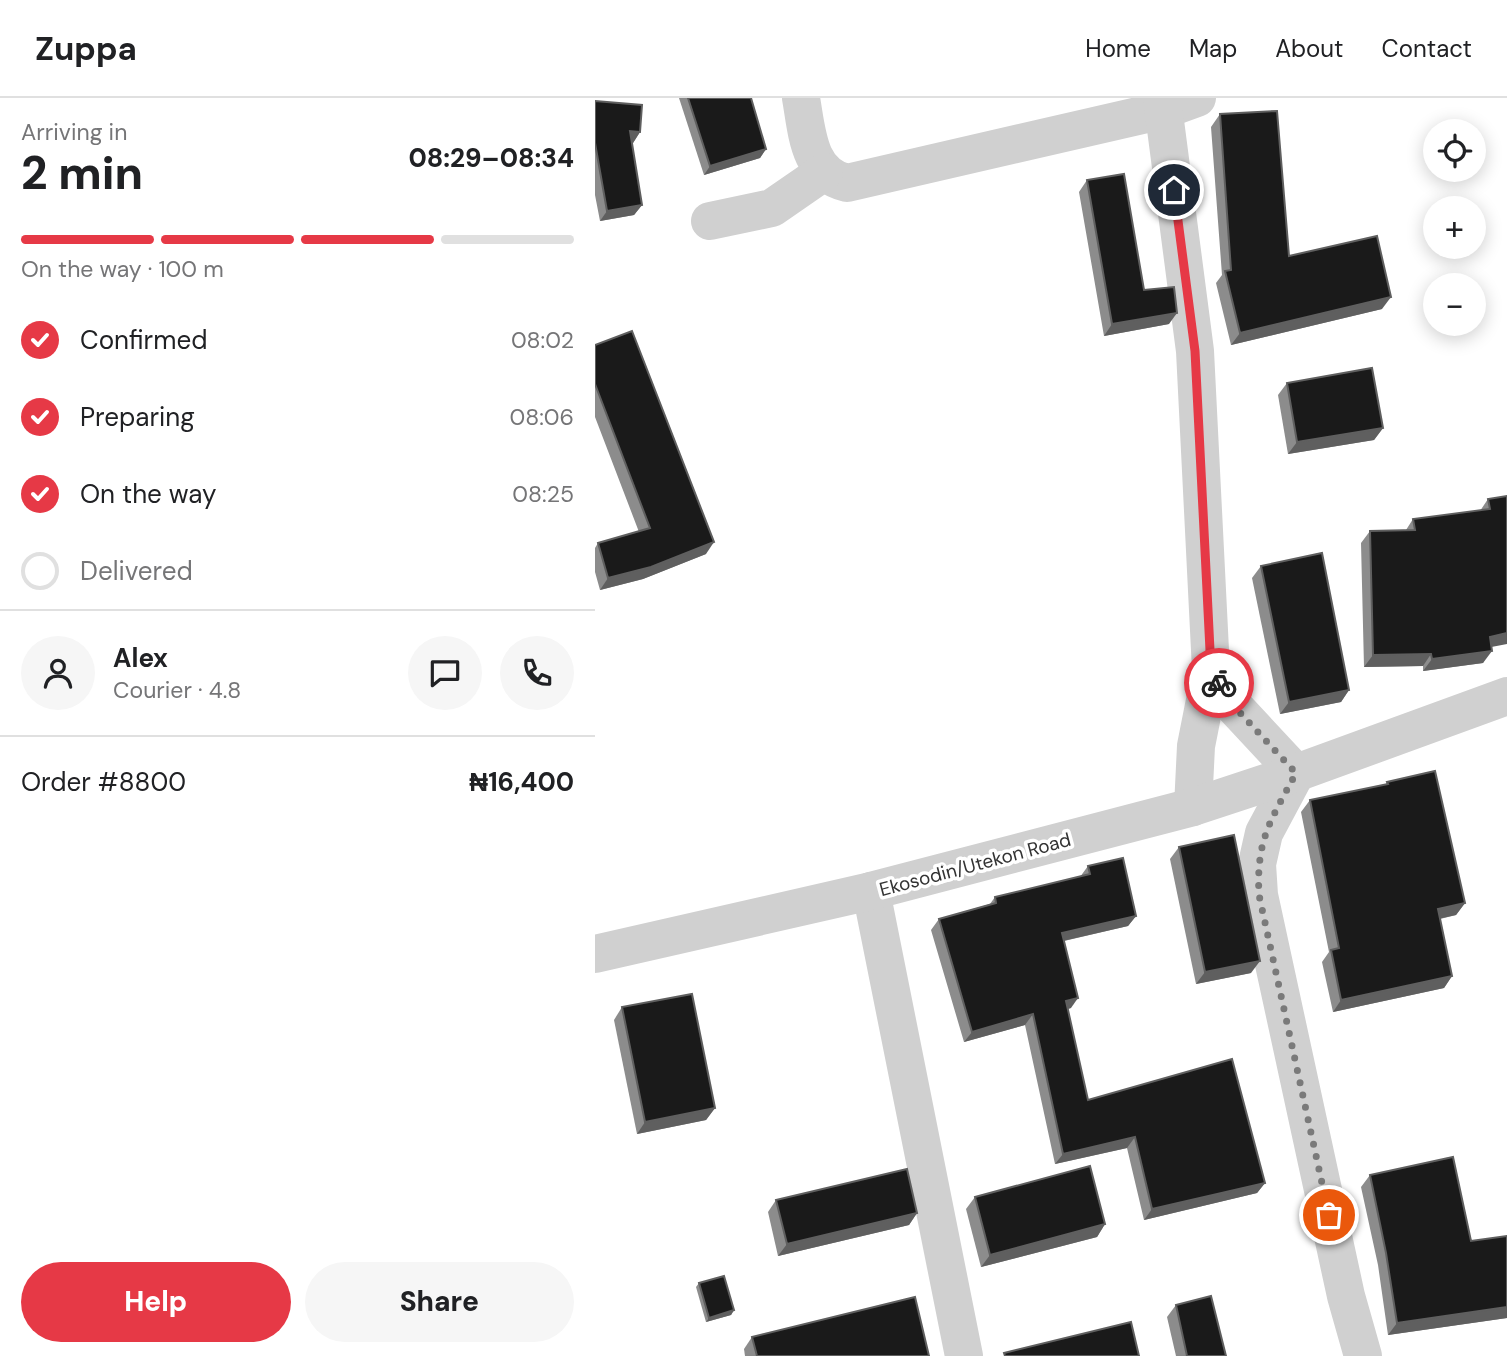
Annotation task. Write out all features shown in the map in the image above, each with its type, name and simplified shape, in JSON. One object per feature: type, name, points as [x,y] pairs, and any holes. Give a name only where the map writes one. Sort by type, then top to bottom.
[{"type":"street","points":[[801,98],[811,152],[824,172],[834,180],[847,183],[1174,102],[1195,351],[1211,670],[1196,746],[1193,807]]},
{"type":"street","points":[[710,221],[772,208],[824,172]]},
{"type":"street","points":[[1211,670],[1229,701],[1296,773],[1264,832],[1257,864],[1259,895],[1346,1296],[1363,1356]]},
{"type":"street","name":"Ekosodin/Utekon Road","points":[[595,954],[871,891],[1193,807],[1296,773],[1507,696]]},
{"type":"street","points":[[871,891],[964,1356]]},
{"type":"building","points":[[688,98],[751,98],[766,149],[710,166]]},
{"type":"building","points":[[595,101],[642,105],[640,132],[630,131],[642,205],[607,211],[595,143]]},
{"type":"building","points":[[1277,111],[1289,256],[1377,236],[1391,297],[1240,333],[1225,271],[1231,270],[1220,114]]},
{"type":"building","points":[[1124,174],[1144,290],[1174,287],[1177,313],[1112,324],[1087,180]]},
{"type":"building","points":[[632,331],[714,542],[651,567],[608,578],[598,543],[650,528],[595,384],[595,345]]},
{"type":"building","points":[[1372,368],[1383,428],[1297,442],[1287,383]]},
{"type":"building","points":[[1507,496],[1507,633],[1490,637],[1492,651],[1432,659],[1431,654],[1373,655],[1370,531],[1415,530],[1413,519],[1490,509],[1488,499]]},
{"type":"building","points":[[1322,553],[1349,690],[1289,702],[1261,566]]},
{"type":"building","points":[[1435,771],[1465,903],[1438,909],[1452,976],[1341,1000],[1331,950],[1339,948],[1310,800]]},
{"type":"building","points":[[1234,835],[1260,961],[1205,972],[1179,847]]},
{"type":"building","points":[[1123,858],[1136,916],[1062,933],[1078,998],[1066,1001],[1088,1100],[1232,1059],[1265,1183],[1152,1209],[1135,1137],[1063,1154],[1033,1014],[972,1032],[939,919],[996,903],[995,897],[1090,874],[1088,866]]},
{"type":"building","points":[[692,994],[715,1108],[645,1122],[622,1007]]},
{"type":"building","points":[[1453,1157],[1471,1241],[1507,1236],[1507,1307],[1397,1323],[1370,1175]]},
{"type":"building","points":[[1090,1166],[1105,1224],[990,1255],[975,1197]]},
{"type":"building","points":[[907,1169],[917,1213],[787,1244],[776,1200]]},
{"type":"building","points":[[724,1276],[734,1310],[709,1318],[699,1283]]},
{"type":"building","points":[[1211,1296],[1226,1356],[1187,1356],[1176,1305]]},
{"type":"building","points":[[915,1297],[929,1356],[757,1356],[752,1337]]},
{"type":"building","points":[[1131,1322],[1139,1356],[1005,1356],[1004,1353]]},
{"type":"way so far","points":[[1219,683],[1229,701],[1296,773],[1264,832],[1257,864],[1259,895],[1329,1215]]},
{"type":"route","points":[[1174,190],[1195,351],[1211,670],[1219,683]]}]
